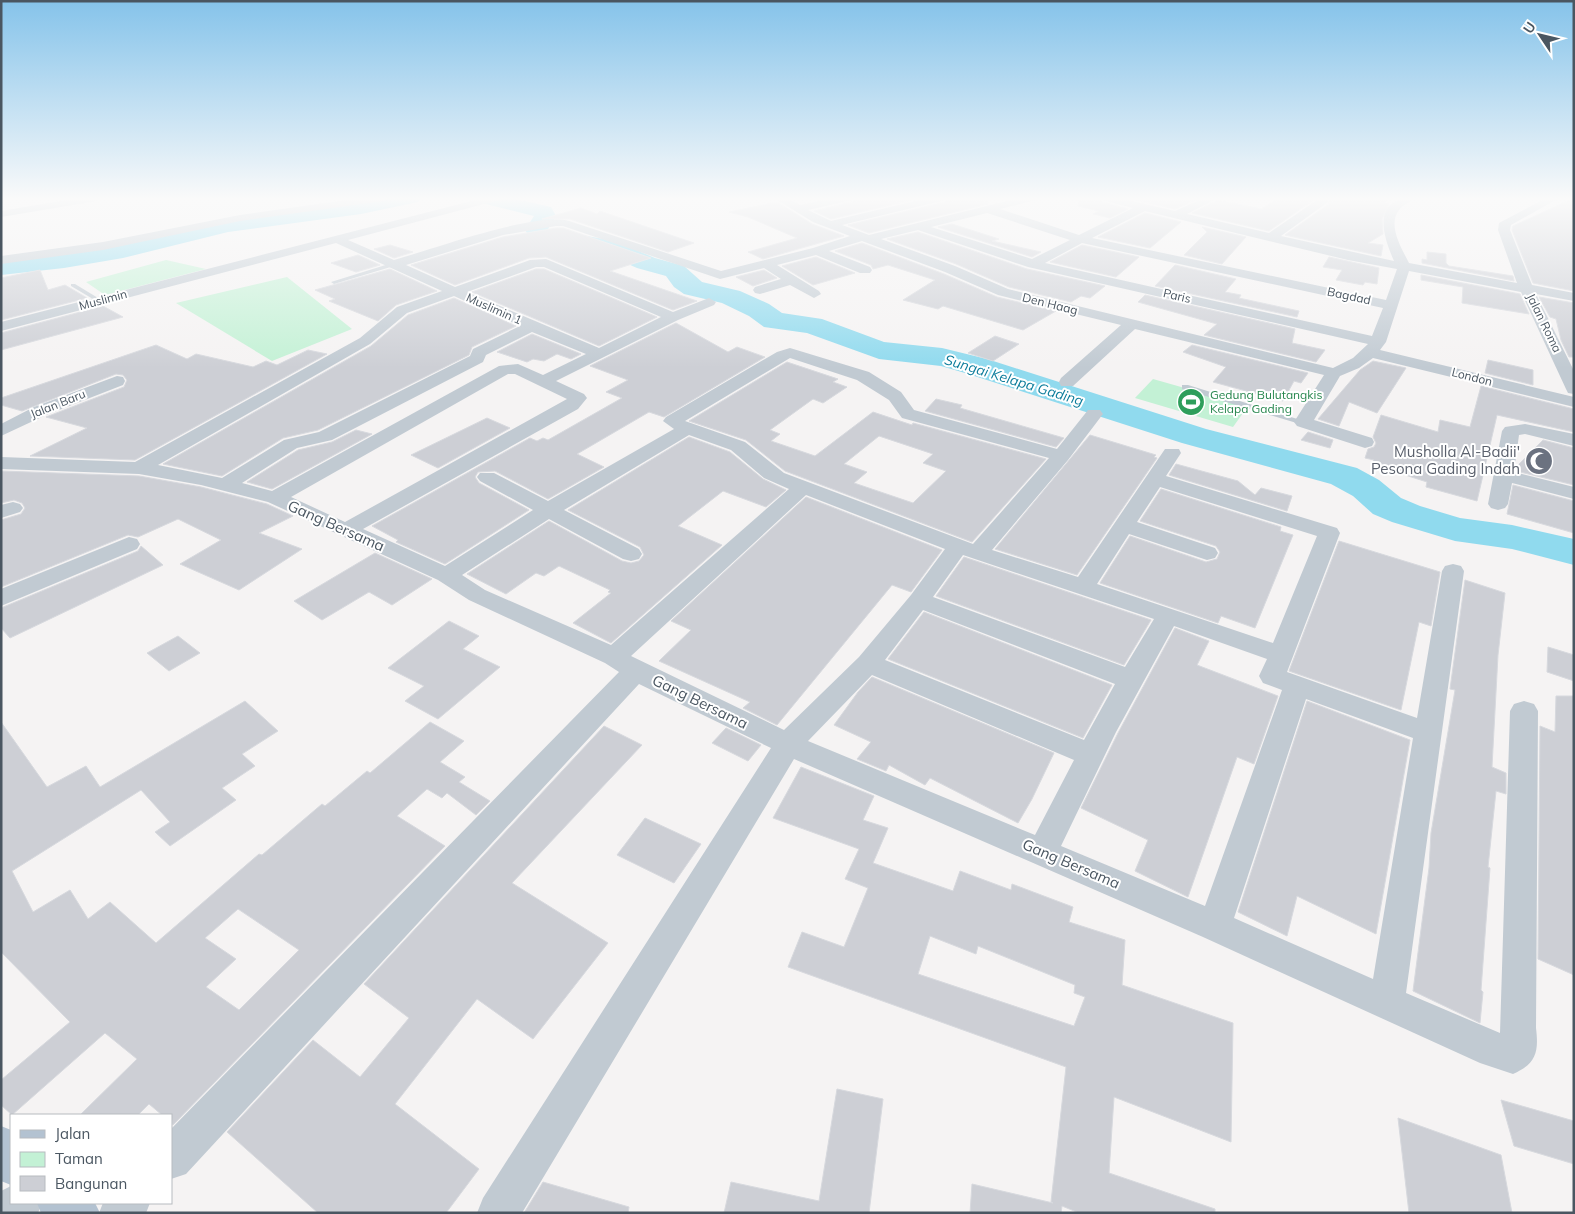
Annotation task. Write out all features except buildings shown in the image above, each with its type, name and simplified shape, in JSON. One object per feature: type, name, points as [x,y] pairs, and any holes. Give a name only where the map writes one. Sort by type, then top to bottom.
[{"type":"main road","points":[[1,1149],[10,1160]]},
{"type":"main road","points":[[63,1204],[75,1213]]},
{"type":"street","points":[[1,260],[40,255]]},
{"type":"street","name":"Muslimin","points":[[1,327],[276,255]]},
{"type":"street","name":"Muslimin 1","points":[[370,255],[598,353]]},
{"type":"street","points":[[392,265],[425,255]]},
{"type":"street","points":[[657,255],[713,274],[728,274],[803,255]]},
{"type":"street","points":[[826,255],[865,270]]},
{"type":"street","name":"Den Haag","points":[[911,255],[950,269],[1002,292],[1334,373]]},
{"type":"street","name":"Paris","points":[[1004,255],[1033,264],[1374,347]]},
{"type":"street","points":[[1033,264],[1050,255]]},
{"type":"street","name":"Bagdad","points":[[1153,255],[1390,305]]},
{"type":"street","points":[[1344,255],[1574,297]]},
{"type":"street","points":[[1365,442],[1302,422],[1334,373],[1350,368],[1374,347],[1404,267],[1398,255]]},
{"type":"street","name":"Jalan Roma","points":[[1513,255],[1574,389]]},
{"type":"street","points":[[139,468],[365,341],[396,313],[542,262],[673,316]]},
{"type":"street","points":[[766,264],[814,294]]},
{"type":"street","points":[[760,290],[792,280]]},
{"type":"street","points":[[544,381],[673,316],[709,302]]},
{"type":"street","points":[[1067,382],[1132,323]]},
{"type":"street","points":[[226,484],[286,447],[325,436],[369,411],[477,359],[479,352],[532,326]]},
{"type":"street","name":"London","points":[[1374,347],[1574,402]]},
{"type":"street","points":[[1061,456],[908,414],[895,396],[863,376],[790,353],[783,355],[672,421],[738,446],[754,457],[768,472],[804,486],[968,549],[1168,615],[1280,655]]},
{"type":"street","points":[[275,498],[498,371],[518,369],[578,398],[577,401],[464,466],[346,530]]},
{"type":"street","name":"Jalan Baru","points":[[1,431],[40,411],[117,381]]},
{"type":"street","points":[[498,1213],[788,744],[868,663],[919,600],[1061,456],[1094,414]]},
{"type":"street","points":[[446,575],[548,510],[689,428]]},
{"type":"street","points":[[1498,504],[1511,431],[1525,429],[1574,440]]},
{"type":"street","points":[[1083,587],[1172,453]]},
{"type":"street","name":"Gang Bersama","points":[[1,463],[139,468],[226,484],[275,498],[446,575],[477,595],[625,664],[788,744],[1215,926],[1493,1050],[1513,1055],[1520,1046],[1518,1028],[1524,711]]},
{"type":"street","points":[[1504,475],[1574,493]]},
{"type":"street","points":[[487,477],[632,554]]},
{"type":"street","points":[[1156,479],[1329,533],[1272,676],[1429,733]]},
{"type":"street","points":[[172,1157],[625,664],[804,486]]},
{"type":"street","points":[[1124,525],[1208,553]]},
{"type":"street","points":[[1,598],[130,544]]},
{"type":"street","points":[[1387,1002],[1454,570]]},
{"type":"street","points":[[919,600],[1129,679]]},
{"type":"street","points":[[1042,852],[1129,679],[1168,615]]},
{"type":"street","points":[[868,663],[1090,754]]},
{"type":"street","points":[[1215,926],[1297,686]]},
{"type":"street","points":[[7,1213],[19,1204]]},
{"type":"lane","points":[[334,282],[392,265]]},
{"type":"lane","points":[[73,285],[100,301]]},
{"type":"lane","points":[[1185,387],[1302,422]]},
{"type":"green space","points":[[166,260],[206,269],[105,295],[86,282]]},
{"type":"green space","points":[[287,277],[352,329],[272,361],[176,303]]},
{"type":"green space","name":"Gedung Bulutangkis Kelapa Gading","points":[[1153,379],[1248,406],[1233,427],[1135,398]]},
{"type":"waterway","points":[[1,268],[101,255]]},
{"type":"waterway","name":"Sungai Kelapa Gading","points":[[627,255],[646,263],[675,271],[683,277],[683,282],[693,288],[731,297],[759,310],[774,321],[812,325],[879,350],[942,357],[976,366],[1194,436],[1344,476],[1366,488],[1387,506],[1406,514],[1455,529],[1512,537],[1574,552]]},
{"type":"place","name":"Gedung Bulutangkis Kelapa Gading","points":[[1191,402]]},
{"type":"place","name":"Musholla Al-Badii' Pesona Gading Indah","points":[[1539,461]]}]
